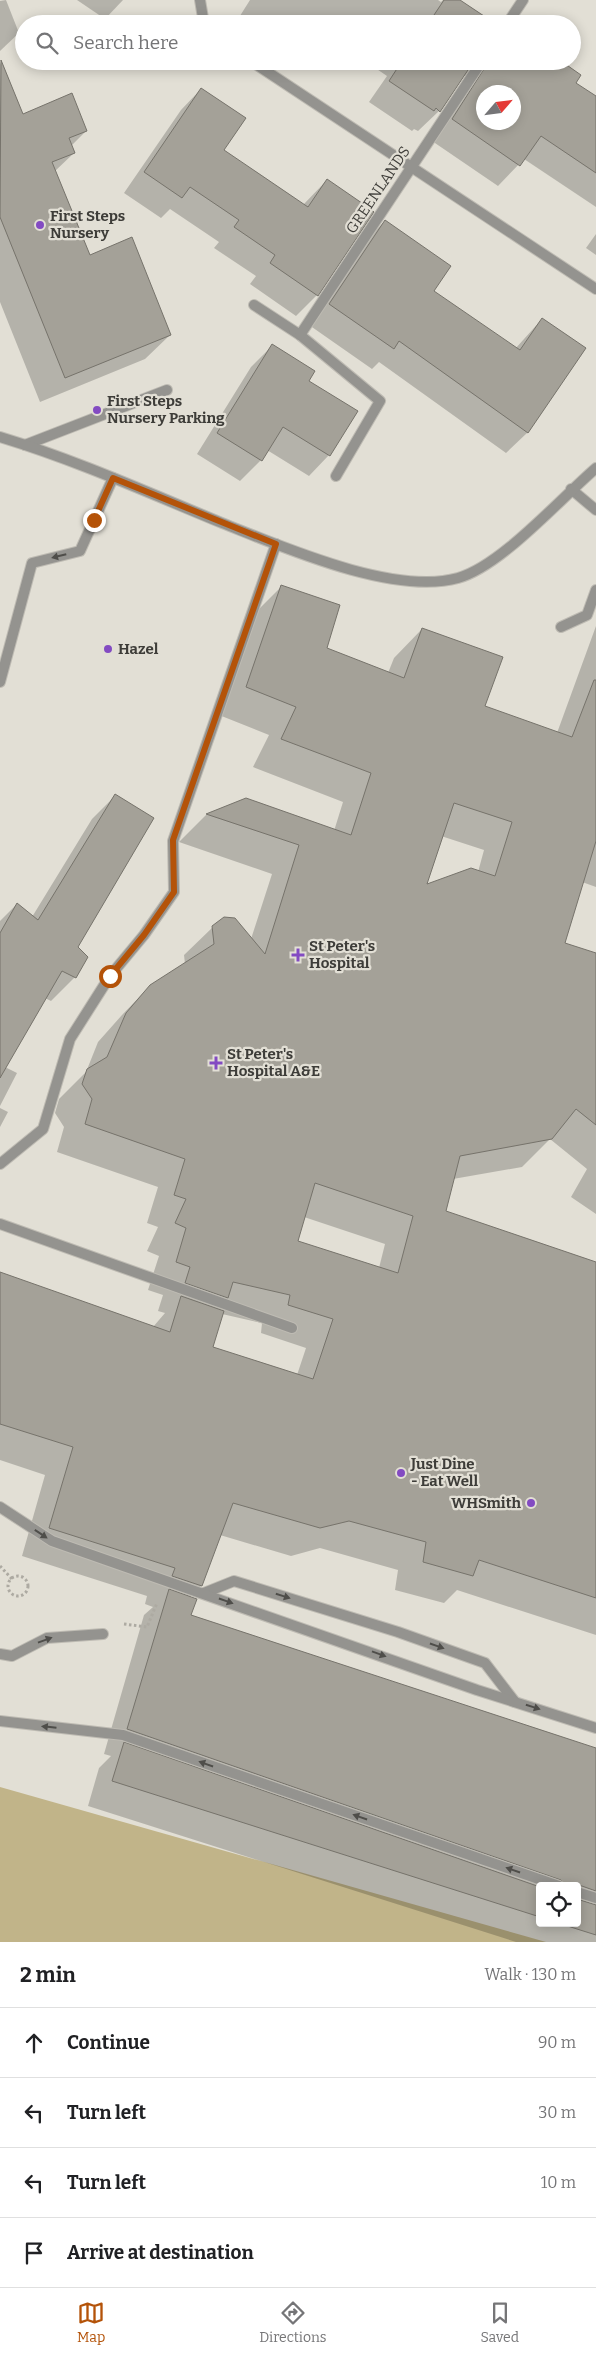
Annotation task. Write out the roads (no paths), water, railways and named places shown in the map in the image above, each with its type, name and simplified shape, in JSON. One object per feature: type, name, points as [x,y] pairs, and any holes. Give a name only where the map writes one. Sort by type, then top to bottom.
[{"type":"street","points":[[200,0],[202,15]]},
{"type":"street","points":[[513,15],[522,0]]},
{"type":"street","points":[[265,70],[596,289]]},
{"type":"street","name":"GREENLANDS","points":[[300,335],[476,70]]},
{"type":"street","points":[[254,305],[300,335],[380,402],[336,476]]},
{"type":"street","points":[[24,445],[167,390]]},
{"type":"street","points":[[0,437],[113,478],[311,558],[391,579],[431,582],[459,578],[492,560],[527,532],[571,489],[596,468]]},
{"type":"street","points":[[0,682],[32,563],[80,551],[113,478]]},
{"type":"street","points":[[571,489],[596,510]]},
{"type":"street","points":[[0,1164],[43,1129],[70,1039],[110,976],[144,935],[174,892],[173,840],[276,544]]},
{"type":"street","points":[[561,627],[587,615],[596,590]]},
{"type":"street","points":[[0,1224],[292,1328]]},
{"type":"street","points":[[0,1507],[52,1541],[515,1702],[596,1728]]},
{"type":"street","points":[[204,1594],[234,1581],[398,1632],[485,1663],[515,1702]]},
{"type":"street","points":[[0,1654],[12,1656],[47,1638],[103,1634]]},
{"type":"street","points":[[0,1721],[123,1735],[547,1882]]},
{"type":"street","points":[[581,1893],[596,1898]]},
{"type":"place","name":"First Steps Nursery","points":[[40,225]]},
{"type":"place","name":"First Steps Nursery Parking","points":[[97,410]]},
{"type":"place","name":"Hazel","points":[[108,649]]},
{"type":"place","name":"St Peter's Hospital","points":[[298,955]]},
{"type":"place","name":"St Peter's Hospital A&E","points":[[216,1063]]},
{"type":"place","name":"Just Dine - Eat Well","points":[[401,1473]]},
{"type":"place","name":"WHSmith","points":[[531,1503]]}]
